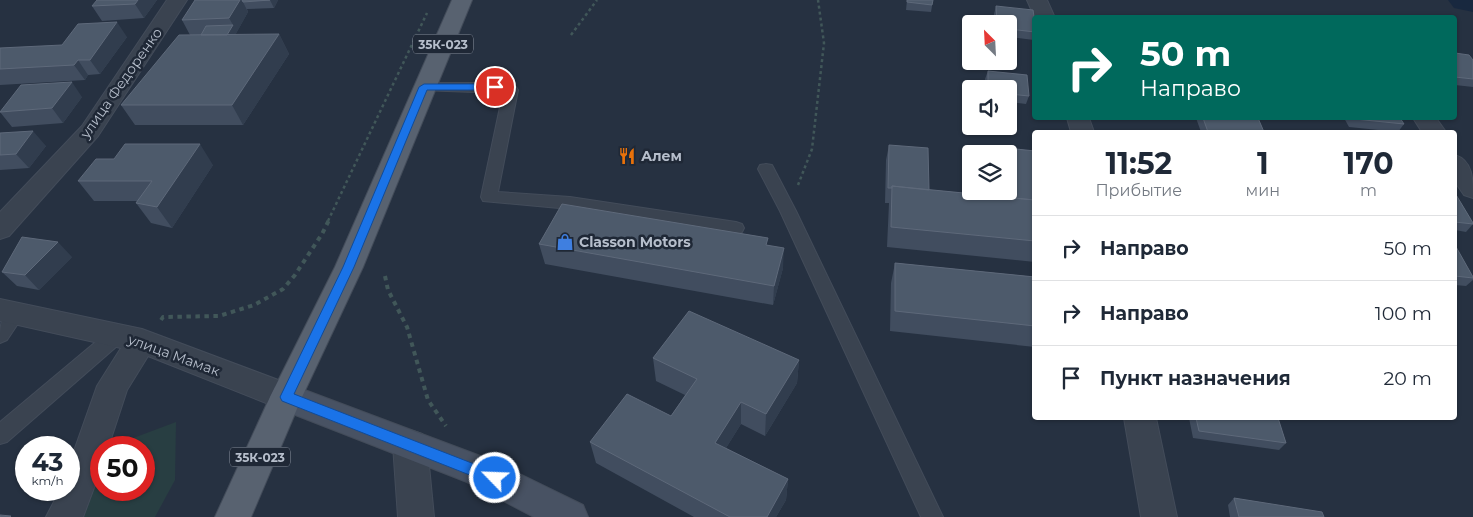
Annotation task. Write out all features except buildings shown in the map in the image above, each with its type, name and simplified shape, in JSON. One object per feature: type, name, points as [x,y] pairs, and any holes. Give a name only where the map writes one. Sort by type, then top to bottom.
[{"type":"main road","name":"35К-023","points":[[233,517],[286,397],[349,267],[462,0]]},
{"type":"main road","points":[[286,397],[479,471],[570,517]]},
{"type":"street","name":"улица Федоренко","points":[[0,229],[90,131],[177,0]]},
{"type":"street","points":[[1037,0],[1043,15]]},
{"type":"street","points":[[1457,166],[1473,189]]},
{"type":"street","name":"улица Мамак","points":[[5,319],[129,338],[286,397]]},
{"type":"street","points":[[64,517],[73,502],[129,338]]},
{"type":"street","points":[[1140,420],[1160,517]]},
{"type":"street","points":[[410,445],[416,517]]},
{"type":"lane","points":[[424,87],[495,87],[511,90],[489,197],[570,203],[736,228]]},
{"type":"lane","points":[[766,169],[788,211],[932,517]]},
{"type":"lane","points":[[0,435],[129,338]]},
{"type":"path","points":[[571,35],[597,0]]},
{"type":"path","points":[[788,211],[812,148],[824,43],[818,0]]},
{"type":"path","points":[[129,338],[163,317],[219,316],[254,305],[283,289],[322,234],[429,9]]},
{"type":"path","points":[[385,276],[388,290],[407,327],[428,400],[451,432]]},
{"type":"green space","points":[[176,422],[175,480],[155,517],[75,517],[90,494],[90,501],[155,501],[155,436],[139,436]]},
{"type":"waterway","points":[[1467,0],[1473,1]]},
{"type":"place","name":"Алем","points":[[627,156]]},
{"type":"place","name":"Classon Motors","points":[[565,242]]},
{"type":"route","points":[[495,87],[424,87],[349,267],[286,397],[495,478]]}]
